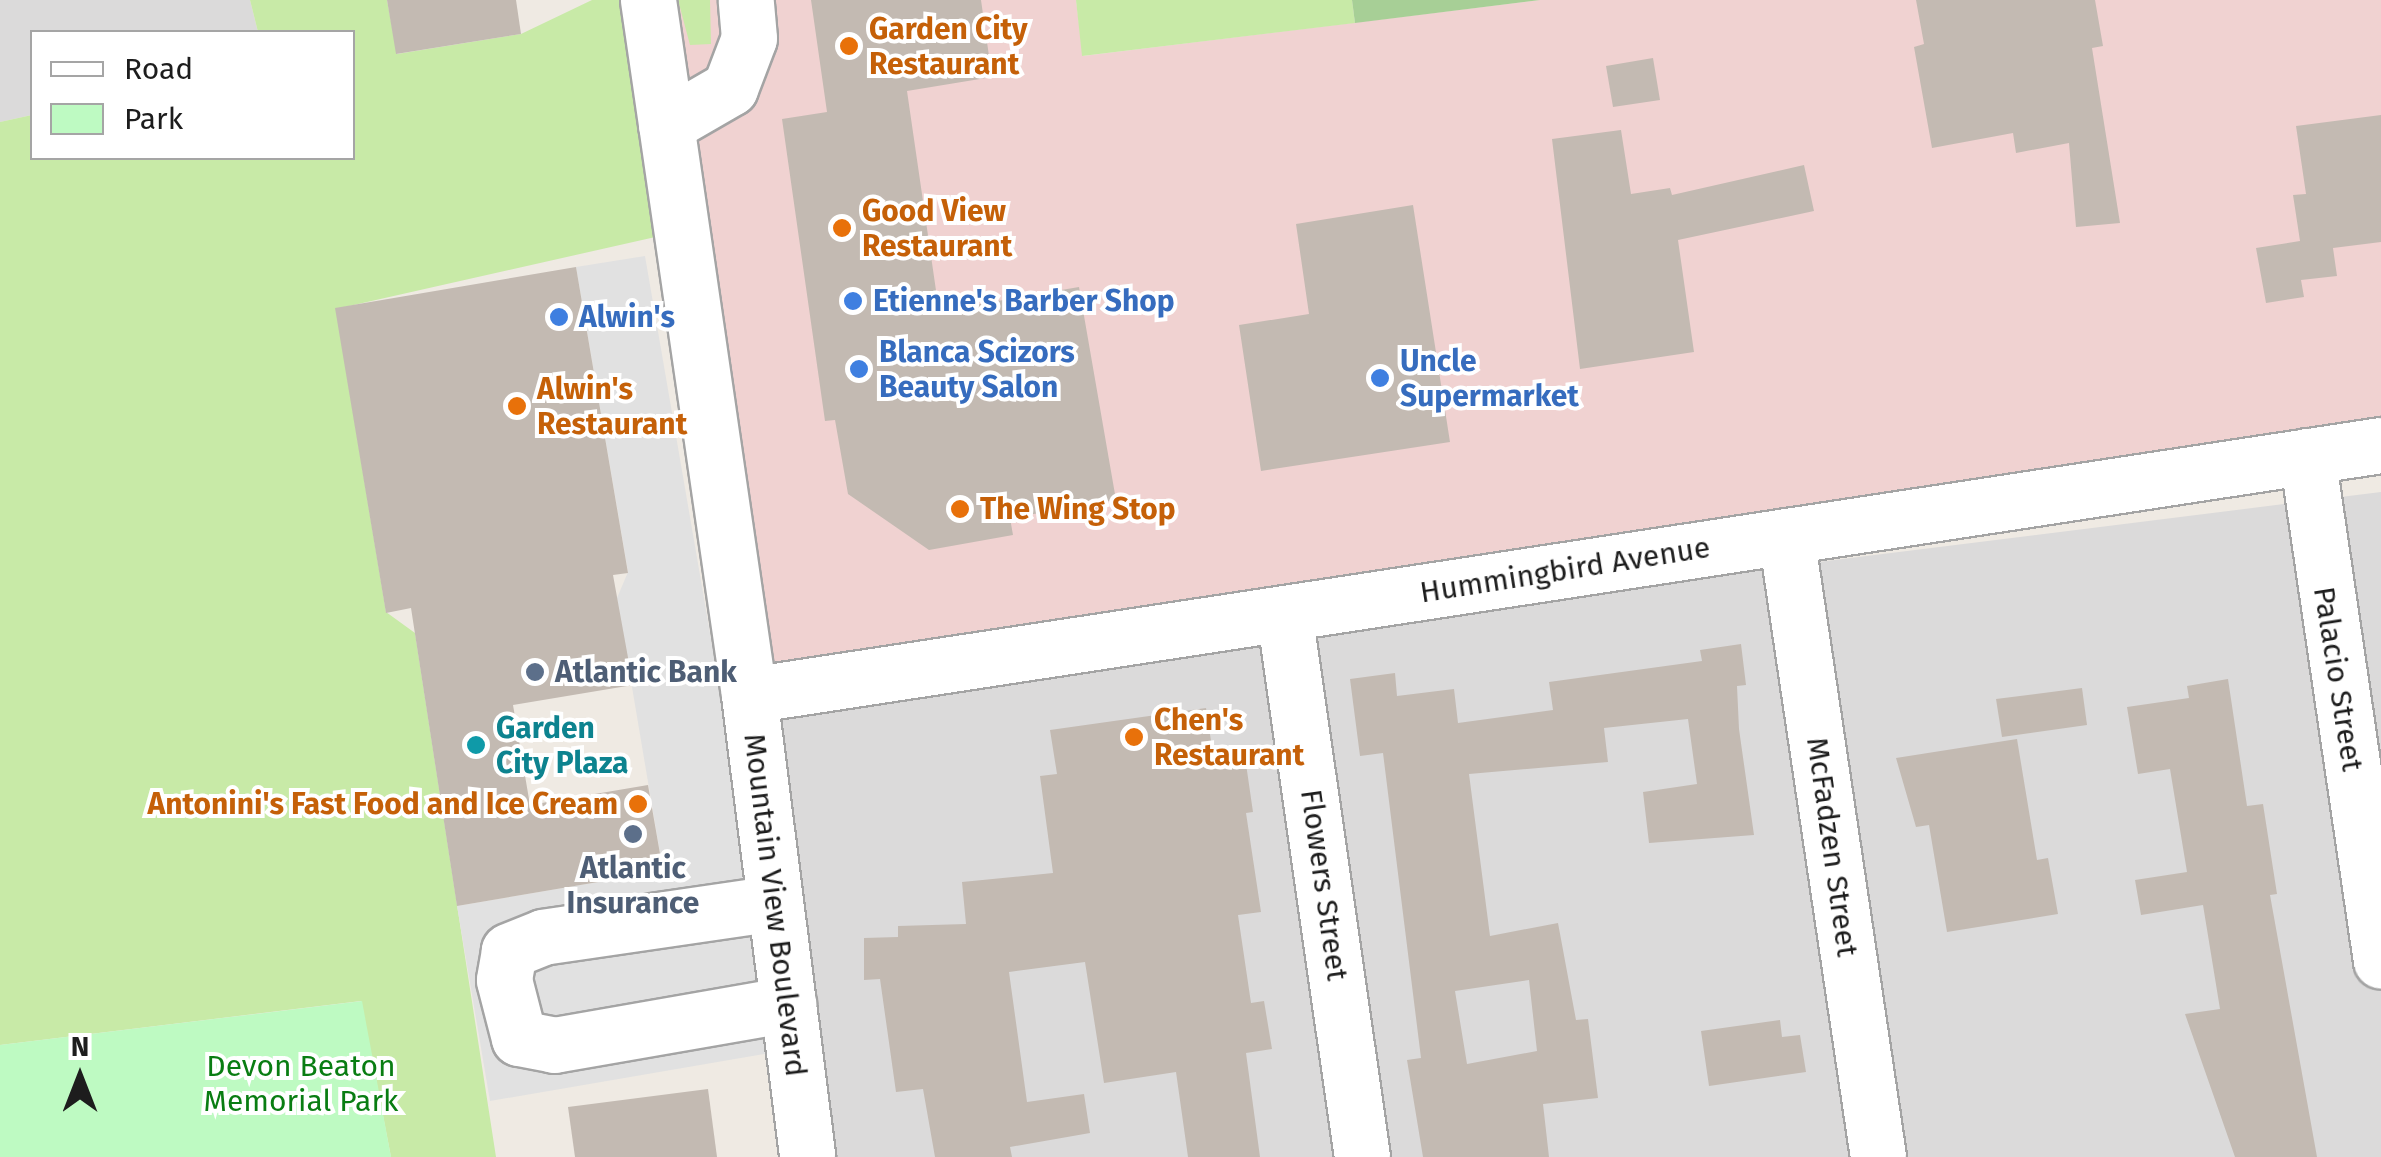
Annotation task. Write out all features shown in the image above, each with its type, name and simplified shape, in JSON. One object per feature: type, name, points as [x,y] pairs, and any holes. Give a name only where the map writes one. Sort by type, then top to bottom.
[{"type":"street","name":"Mountain View Boulevard","points":[[648,0],[749,695],[807,1157]]},
{"type":"street","points":[[666,124],[730,88],[749,38],[746,0]]},
{"type":"street","name":"Hummingbird Avenue","points":[[749,695],[2381,445]]},
{"type":"street","name":"Palacio Street","points":[[2307,456],[2381,961]]},
{"type":"street","name":"McFadzen Street","points":[[1786,536],[1878,1157]]},
{"type":"street","name":"Flowers Street","points":[[1284,612],[1362,1157]]},
{"type":"street","points":[[775,903],[543,937],[509,951],[504,980],[518,1038],[554,1045],[788,1004]]},
{"type":"shaded area","points":[[0,0],[250,0],[258,30],[30,30],[30,115],[0,122]]},
{"type":"shaded area","points":[[648,0],[1076,0],[1083,56],[1540,0],[2381,0],[2381,469],[749,695]]},
{"type":"shaded area","points":[[645,256],[782,1051],[490,1101],[457,906],[663,871],[617,598],[628,572],[576,267]]},
{"type":"shaded area","points":[[2381,492],[2381,1157],[807,1157],[749,695]]},
{"type":"green space","points":[[250,0],[387,0],[397,54],[521,34],[592,0],[648,0],[682,231],[336,309],[386,612],[415,633],[496,1157],[391,1157],[361,1001],[0,1045],[0,122],[30,115],[30,160],[355,160],[355,30],[258,30]]},
{"type":"green space","points":[[678,0],[710,0],[711,44],[690,45]]},
{"type":"green space","points":[[1076,0],[1352,0],[1355,23],[1082,56]]},
{"type":"green space","points":[[1352,0],[1540,0],[1355,23]]},
{"type":"green space","name":"Devon Beaton Memorial Park","points":[[362,1001],[391,1157],[0,1157],[0,1045]]},
{"type":"building","points":[[387,0],[516,0],[521,34],[396,54]]},
{"type":"building","points":[[811,0],[981,0],[992,77],[907,91],[939,311],[1079,287],[1116,500],[1010,518],[1013,535],[929,550],[848,494],[835,420],[825,421],[782,119],[827,112]]},
{"type":"building","points":[[1916,0],[2095,0],[2103,46],[2092,48],[2120,223],[2076,227],[2069,143],[2016,153],[2013,133],[1932,148],[1914,47],[1924,44]]},
{"type":"building","points":[[1653,58],[1660,100],[1613,107],[1606,66]]},
{"type":"building","points":[[2381,115],[2381,242],[2333,248],[2337,276],[2301,280],[2304,297],[2266,303],[2256,248],[2300,241],[2293,195],[2306,194],[2296,126]]},
{"type":"building","points":[[1621,130],[1631,194],[1670,188],[1672,195],[1804,165],[1814,211],[1678,240],[1694,352],[1580,369],[1552,139]]},
{"type":"building","name":"Uncle Supermarket","points":[[1413,205],[1450,442],[1261,471],[1239,325],[1309,314],[1296,224]]},
{"type":"building","points":[[576,267],[628,573],[613,575],[633,685],[513,705],[530,805],[648,785],[663,871],[457,906],[411,608],[386,613],[335,308]]},
{"type":"building","points":[[1741,644],[1746,685],[1737,686],[1739,729],[1754,835],[1649,843],[1643,792],[1697,784],[1688,719],[1604,728],[1608,762],[1469,774],[1490,936],[1558,923],[1576,1020],[1588,1019],[1598,1098],[1543,1104],[1549,1157],[1423,1157],[1407,1060],[1421,1058],[1383,753],[1360,756],[1350,679],[1395,673],[1397,696],[1454,689],[1458,723],[1553,710],[1549,682],[1702,661],[1700,650]],"holes":[[[1529,980],[1537,1051],[1467,1064],[1455,991]]]},
{"type":"building","points":[[2228,679],[2247,806],[2263,804],[2277,894],[2270,895],[2317,1157],[2235,1157],[2185,1014],[2220,1009],[2203,905],[2141,915],[2135,880],[2187,872],[2170,769],[2138,774],[2127,707],[2189,698],[2187,686]]},
{"type":"building","points":[[2082,688],[2087,725],[2002,737],[1996,699]]},
{"type":"building","points":[[1206,708],[1213,754],[1244,750],[1253,812],[1246,813],[1261,912],[1238,915],[1251,1003],[1264,1001],[1272,1049],[1246,1053],[1260,1157],[1188,1157],[1176,1072],[1104,1083],[1085,962],[1009,972],[1027,1102],[1084,1094],[1090,1133],[1010,1147],[1012,1157],[935,1157],[923,1089],[896,1092],[880,979],[864,980],[864,938],[898,937],[898,926],[966,924],[962,882],[1053,873],[1040,776],[1057,774],[1050,730]]},
{"type":"building","points":[[2017,739],[2037,860],[2048,858],[2058,914],[1947,932],[1929,825],[1916,827],[1896,758]]},
{"type":"building","points":[[1780,1020],[1782,1037],[1800,1035],[1806,1072],[1709,1086],[1701,1031]]},
{"type":"building","points":[[708,1089],[717,1157],[575,1157],[568,1107]]},
{"type":"place","name":"Garden City Restaurant","points":[[849,46]]},
{"type":"place","name":"Good View Restaurant","points":[[842,228]]},
{"type":"place","name":"Etienne's Barber Shop","points":[[853,301]]},
{"type":"place","name":"Alwin's","points":[[559,317]]},
{"type":"place","name":"Blanca Scizors Beauty Salon","points":[[859,369]]},
{"type":"place","name":"Uncle Supermarket","points":[[1380,378]]},
{"type":"place","name":"Alwin's Restaurant","points":[[517,406]]},
{"type":"place","name":"The Wing Stop","points":[[960,509]]},
{"type":"place","name":"Atlantic Bank","points":[[535,672]]},
{"type":"place","name":"Chen's Restaurant","points":[[1134,737]]},
{"type":"place","name":"Garden City Plaza","points":[[476,745]]},
{"type":"place","name":"Antonini's Fast Food and Ice Cream","points":[[638,804]]},
{"type":"place","name":"Atlantic Insurance","points":[[633,834]]}]
